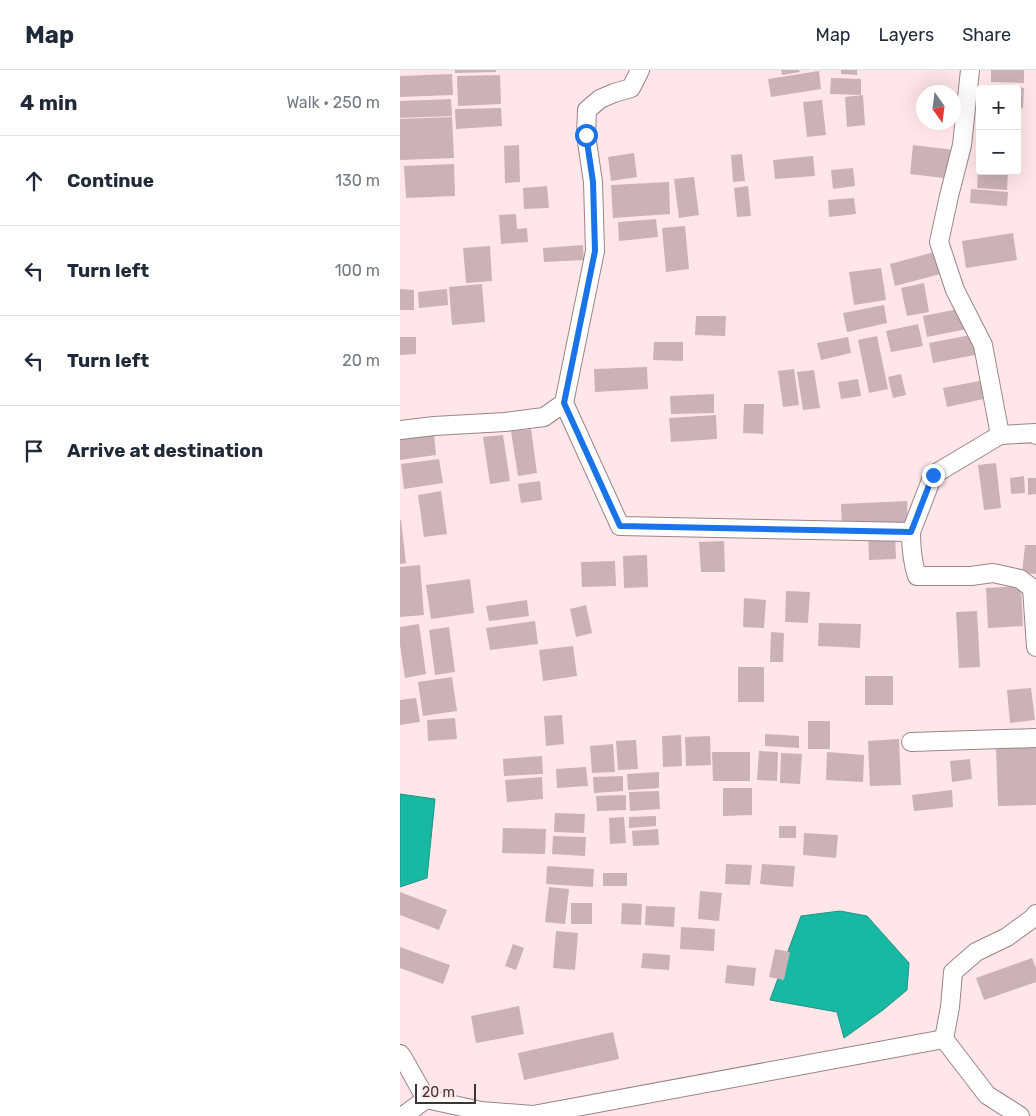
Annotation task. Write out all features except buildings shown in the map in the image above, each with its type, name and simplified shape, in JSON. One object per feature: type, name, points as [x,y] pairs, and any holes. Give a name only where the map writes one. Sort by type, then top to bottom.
[{"type":"street","points":[[640,70],[631,88],[600,99],[587,110],[586,135],[593,182],[595,251],[564,403],[620,526],[911,532]]},
{"type":"street","points":[[970,70],[962,145],[939,242],[955,290],[983,345],[1000,435]]},
{"type":"street","points":[[400,430],[544,417],[564,403]]},
{"type":"street","points":[[1036,435],[1000,435],[933,475],[911,532],[912,562],[917,576],[971,576],[993,573],[1020,579],[1032,588],[1036,647]]},
{"type":"street","points":[[911,742],[1036,738]]},
{"type":"street","points":[[1020,1116],[987,1095],[944,1039],[950,1006],[953,972],[976,952],[1007,937],[1036,914]]},
{"type":"street","points":[[400,1054],[426,1099],[481,1111],[532,1115],[944,1039]]},
{"type":"street","points":[[403,1116],[426,1099]]},
{"type":"shaded area","points":[[400,794],[435,799],[427,878],[400,887]]},
{"type":"shaded area","points":[[840,911],[867,916],[909,963],[907,990],[844,1038],[837,1012],[770,1000],[801,916]]},
{"type":"route","points":[[586,135],[593,182],[595,251],[564,403],[620,526],[911,532],[933,475]]}]
